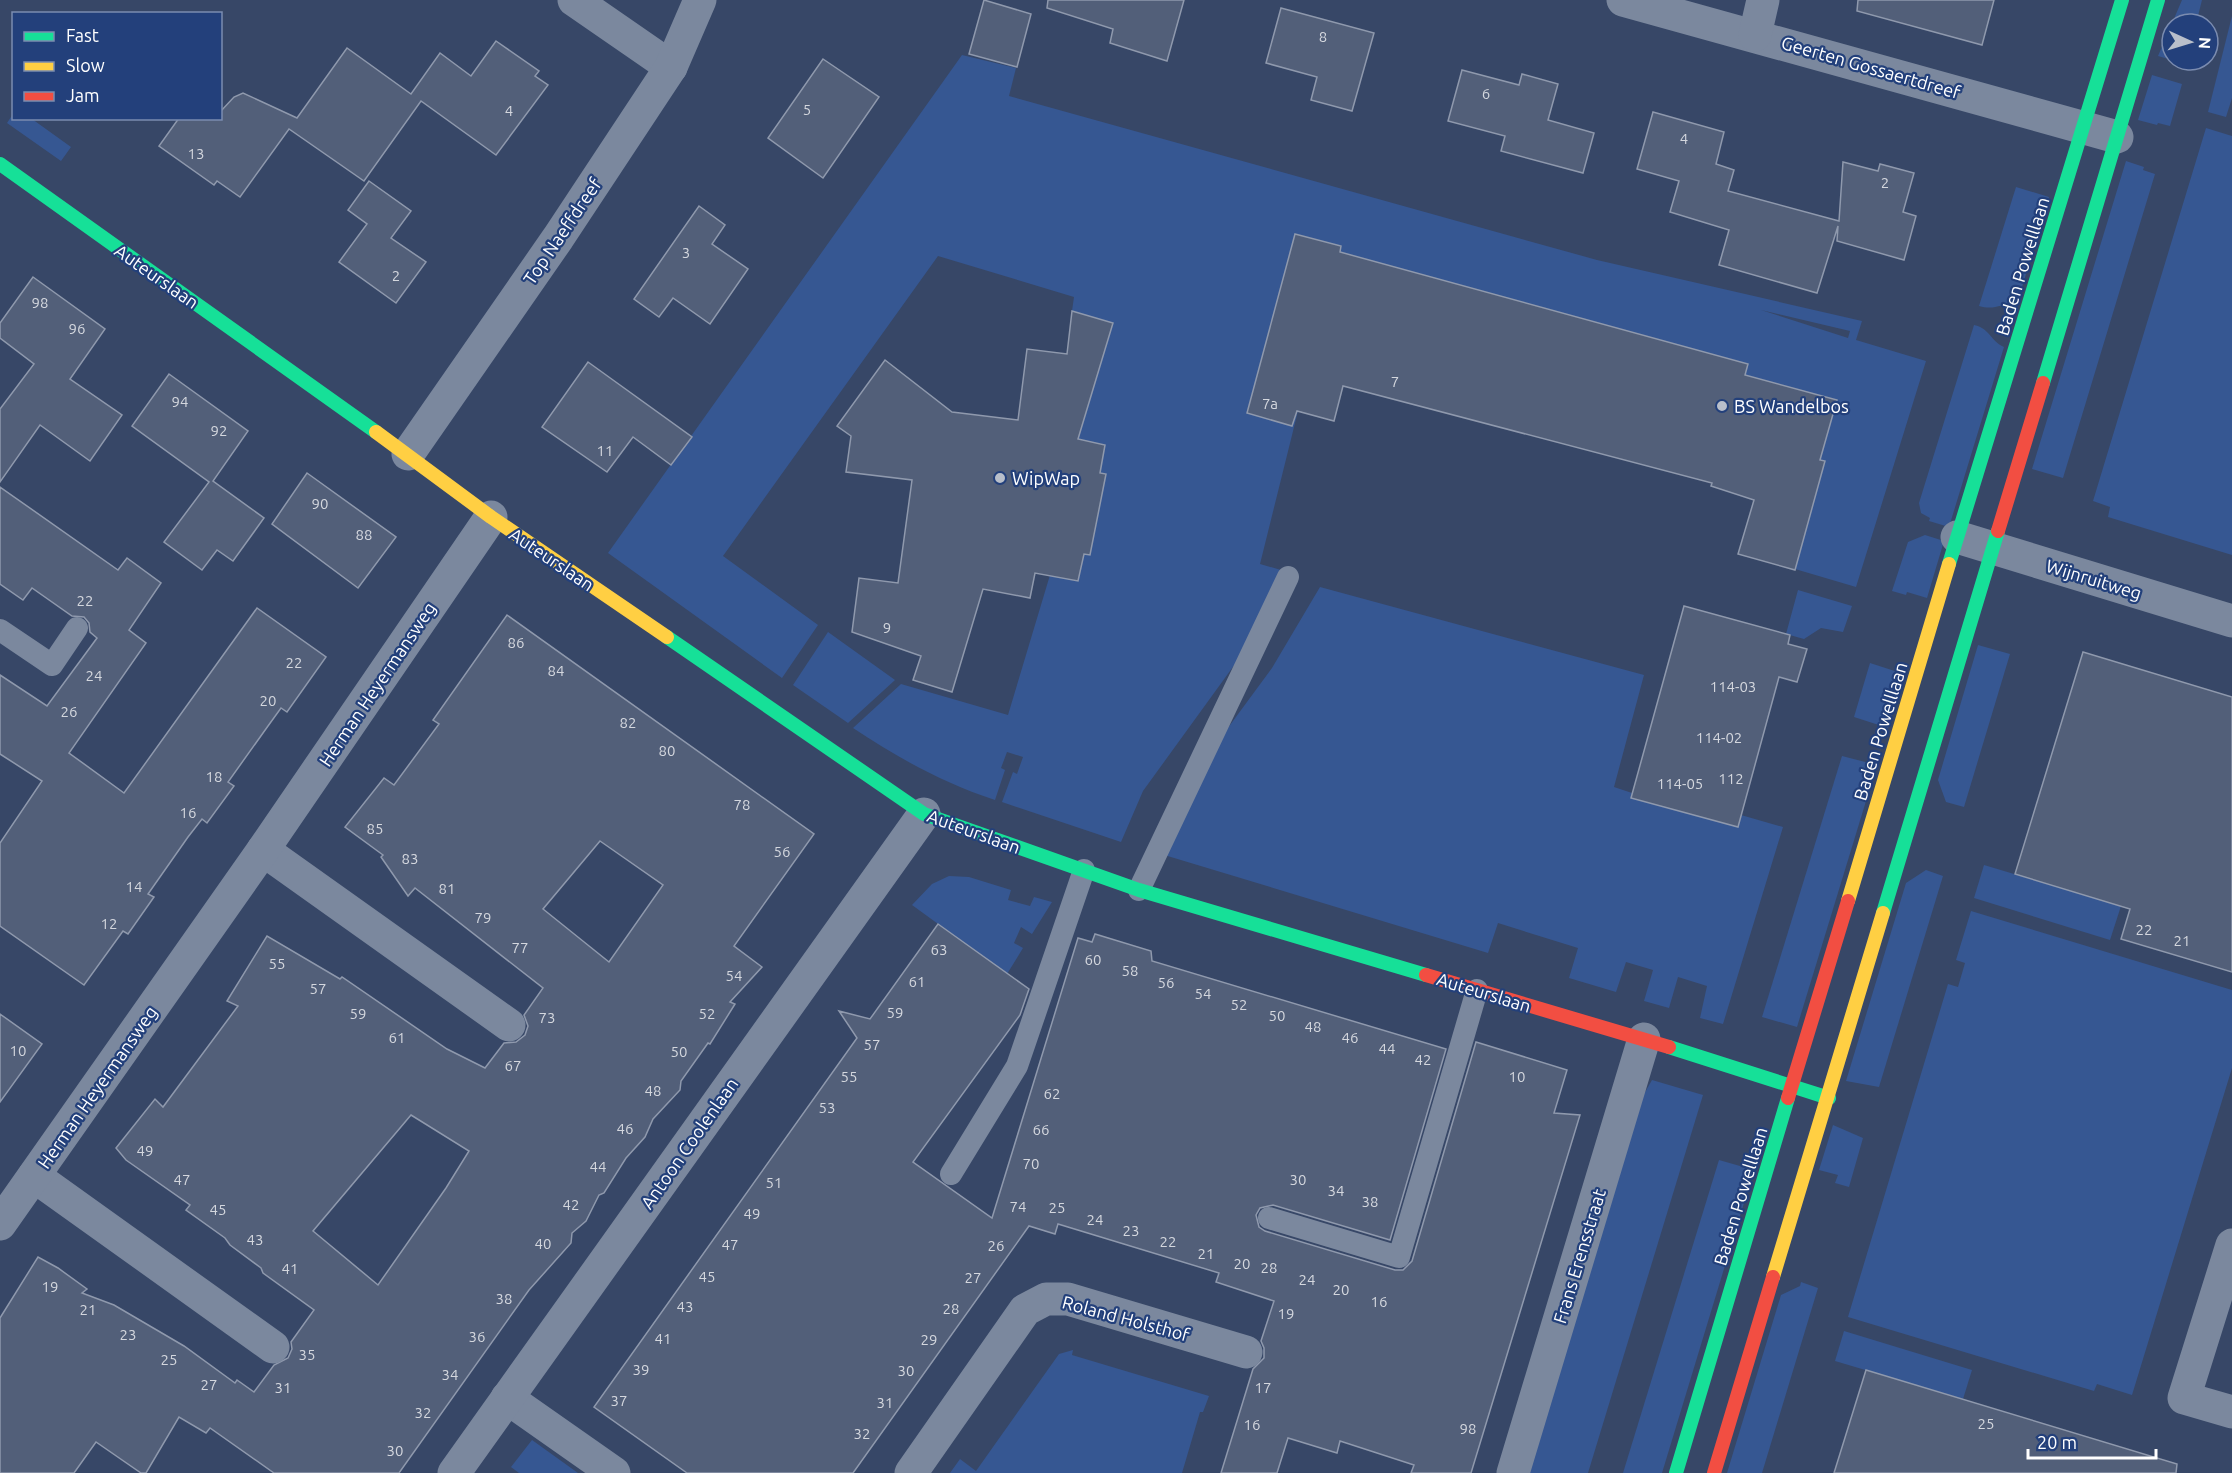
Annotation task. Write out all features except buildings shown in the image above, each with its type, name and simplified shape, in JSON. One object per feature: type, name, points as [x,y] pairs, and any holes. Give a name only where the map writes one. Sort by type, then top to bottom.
[{"type":"street","points":[[574,0],[671,67]]},
{"type":"street","name":"Top Naeffdreef","points":[[408,454],[558,238],[671,67],[700,0]]},
{"type":"street","name":"Geerten Gossaertdreef","points":[[1623,0],[2117,137]]},
{"type":"street","points":[[1755,35],[1763,0]]},
{"type":"street","name":"Baden Powelllaan","points":[[1676,1473],[1957,537],[2122,0]]},
{"type":"street","points":[[1714,1473],[2158,0]]},
{"type":"street","name":"Auteurslaan","points":[[0,164],[408,454],[491,517],[924,814],[1139,890],[1644,1039],[1828,1098]]},
{"type":"street","name":"Herman Heyermansweg","points":[[0,1224],[263,850],[491,517]]},
{"type":"street","name":"Wijnruitweg","points":[[1957,537],[2232,621]]},
{"type":"street","name":"Antoon Coolenlaan","points":[[454,1473],[924,814]]},
{"type":"street","points":[[263,850],[509,1025]]},
{"type":"street","name":"Frans Erensstraat","points":[[1513,1473],[1644,1039]]},
{"type":"street","name":"Herman Heyermansweg","points":[[34,1176],[273,1347]]},
{"type":"street","points":[[2232,1245],[2184,1398],[2232,1412]]},
{"type":"street","name":"Roland Holsthof","points":[[911,1473],[1025,1310],[1046,1299],[1068,1299],[1246,1352]]},
{"type":"street","points":[[507,1398],[614,1473]]},
{"type":"lane","points":[[1139,890],[1288,577]]},
{"type":"lane","points":[[0,630],[52,665],[77,628]]},
{"type":"lane","points":[[951,1174],[1017,1066],[1084,870]]},
{"type":"lane","points":[[1269,1218],[1399,1257],[1477,990]]},
{"type":"shaded area","points":[[2182,0],[2202,0],[2199,12],[2177,12]]},
{"type":"shaded area","points":[[2232,16],[2232,98],[2226,117],[2208,112],[2218,72],[2220,72]]},
{"type":"shaded area","points":[[962,55],[1016,68],[1009,96],[1597,260],[1862,321],[1856,340],[1926,361],[1856,587],[1795,569],[1825,461],[1820,460],[1837,400],[1745,375],[1748,364],[1340,252],[1341,246],[1296,234],[1247,413],[1292,425],[1298,411],[1260,564],[1281,570],[1251,642],[1143,791],[1121,842],[1002,802],[1013,772],[1017,774],[1023,757],[1007,752],[1001,768],[1005,770],[995,800],[921,769],[853,728],[901,684],[1008,715],[1050,575],[1078,581],[1084,554],[1090,554],[1106,474],[1100,473],[1105,445],[1062,436],[1083,423],[1112,323],[1072,311],[1074,297],[938,256],[723,556],[818,625],[782,678],[608,553]],"holes":[[[1761,310],[1850,331],[1848,338]]]},
{"type":"shaded area","points":[[2152,75],[2182,84],[2170,126],[2138,120]]},
{"type":"shaded area","points":[[12,116],[12,120],[33,120],[71,147],[61,161],[7,123]]},
{"type":"shaded area","points":[[2206,128],[2232,136],[2232,555],[2108,517],[2110,507],[2093,501]]},
{"type":"shaded area","points":[[2126,161],[2144,167],[2143,170],[2155,174],[2063,478],[2032,469]]},
{"type":"shaded area","points":[[2016,187],[2049,197],[2017,304],[1990,308],[1979,306]]},
{"type":"shaded area","points":[[1974,325],[1984,329],[2004,347],[1949,527],[1929,521],[1930,518],[1921,513],[1919,503]]},
{"type":"shaded area","points":[[1925,535],[1944,541],[1927,598],[1907,592],[1906,595],[1892,591],[1908,542]]},
{"type":"shaded area","points":[[1320,587],[1644,675],[1614,787],[1632,793],[1631,798],[1741,815],[1783,827],[1723,1024],[1700,1018],[1707,986],[1678,977],[1669,1008],[1644,1001],[1653,970],[1626,962],[1616,992],[1569,978],[1578,948],[1498,923],[1488,953],[1151,851],[1180,793],[1272,668]]},
{"type":"shaded area","points":[[1798,590],[1852,606],[1843,632],[1821,628],[1804,639],[1786,634]]},
{"type":"shaded area","points":[[828,632],[895,680],[848,723],[793,685]]},
{"type":"shaded area","points":[[1978,645],[2010,654],[1964,807],[1946,802],[1938,780]]},
{"type":"shaded area","points":[[1870,663],[1904,674],[1888,728],[1854,717]]},
{"type":"shaded area","points":[[1842,756],[1877,765],[1797,1027],[1762,1017]]},
{"type":"shaded area","points":[[1984,865],[2121,906],[2110,940],[1974,898]]},
{"type":"shaded area","points":[[1926,870],[1943,876],[1879,1087],[1846,1081],[1906,883]]},
{"type":"shaded area","points":[[949,876],[969,877],[1011,890],[1008,900],[1030,906],[1034,897],[1052,902],[1032,934],[1021,927],[1014,943],[1023,948],[1007,974],[912,905],[932,884]]},
{"type":"shaded area","points":[[1971,911],[2232,990],[2232,1068],[2132,1395],[2097,1384],[2094,1391],[1848,1317],[1948,984],[1958,987],[1965,963],[1956,960]]},
{"type":"shaded area","points":[[1652,1080],[1703,1095],[1588,1473],[1529,1473],[1644,1094]]},
{"type":"shaded area","points":[[1833,1125],[1863,1138],[1849,1187],[1835,1183],[1838,1175],[1819,1170]]},
{"type":"shaded area","points":[[1719,1160],[1754,1170],[1662,1473],[1623,1473]]},
{"type":"shaded area","points":[[1801,1282],[1818,1288],[1762,1473],[1727,1473],[1781,1295],[1800,1286]]},
{"type":"shaded area","points":[[1844,1331],[1972,1370],[1963,1399],[1835,1361]]},
{"type":"shaded area","points":[[1073,1350],[1072,1355],[1209,1396],[1203,1412],[1200,1412],[1182,1473],[950,1473],[960,1459],[976,1471],[1059,1354]]},
{"type":"shaded area","points":[[532,1440],[578,1473],[519,1473],[511,1467]]},
{"type":"traffic: fast","points":[[1949,564],[2122,0]]},
{"type":"traffic: fast","points":[[2043,383],[2158,0]]},
{"type":"traffic: fast","points":[[0,164],[376,432]]},
{"type":"traffic: fast","points":[[1883,913],[1998,531]]},
{"type":"traffic: fast","points":[[667,637],[924,814],[1139,890],[1426,975]]},
{"type":"traffic: fast","points":[[1669,1047],[1829,1098]]},
{"type":"traffic: fast","points":[[1676,1473],[1788,1098]]},
{"type":"traffic: slow","points":[[376,432],[491,517],[667,637]]},
{"type":"traffic: slow","points":[[1848,901],[1949,564]]},
{"type":"traffic: slow","points":[[1773,1277],[1883,913]]},
{"type":"traffic: jam","points":[[1998,531],[2043,383]]},
{"type":"traffic: jam","points":[[1788,1098],[1848,901]]},
{"type":"traffic: jam","points":[[1426,975],[1669,1047]]},
{"type":"traffic: jam","points":[[1714,1473],[1773,1277]]},
{"type":"place","name":"BS Wandelbos","points":[[1722,406]]},
{"type":"place","name":"WipWap","points":[[1000,478]]}]
